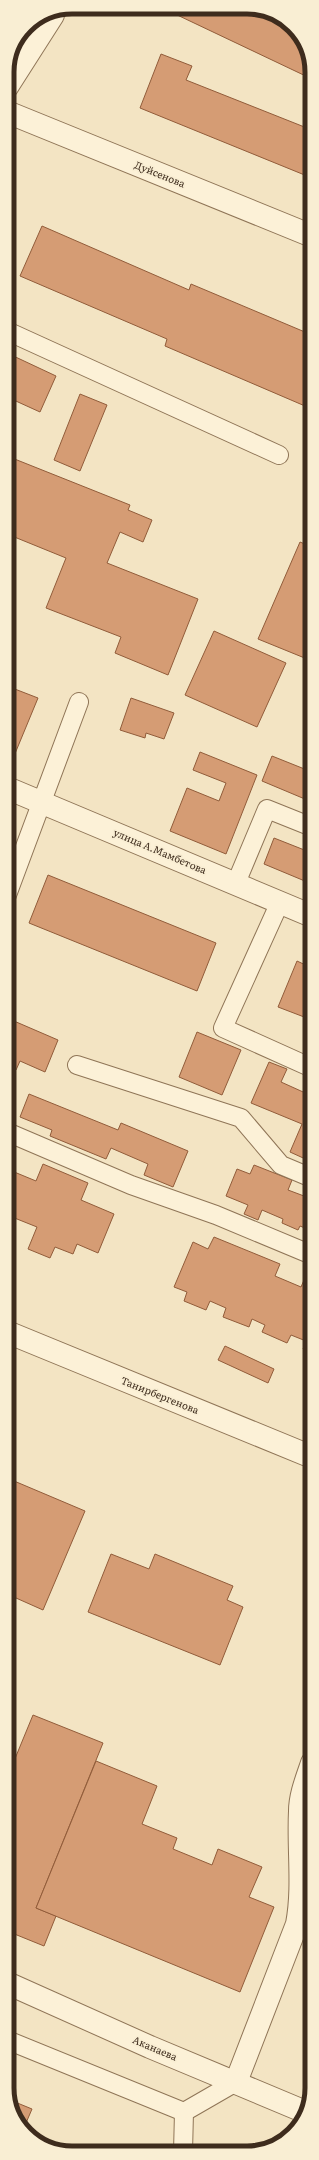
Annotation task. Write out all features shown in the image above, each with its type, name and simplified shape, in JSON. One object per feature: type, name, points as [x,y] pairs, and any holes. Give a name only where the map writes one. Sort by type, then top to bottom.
[{"type":"street","points":[[14,69],[21,53],[51,18]]},
{"type":"street","name":"Дуйсенова","points":[[14,115],[305,233]]},
{"type":"street","name":"улица А.Мамбетова","points":[[14,791],[42,801],[305,913]]},
{"type":"street","name":"Танирбергенова","points":[[14,1335],[305,1454]]},
{"type":"street","points":[[236,2082],[297,1924],[301,1897],[300,1810],[305,1783]]},
{"type":"street","name":"Аканаева","points":[[14,1986],[301,2109]]},
{"type":"lane","points":[[14,334],[280,455]]},
{"type":"lane","points":[[14,876],[79,702]]},
{"type":"lane","points":[[236,883],[267,809],[305,824]]},
{"type":"lane","points":[[280,902],[223,1028],[305,1065]]},
{"type":"lane","points":[[77,1065],[242,1118],[281,1165],[305,1175]]},
{"type":"lane","points":[[14,1135],[131,1185],[216,1215],[305,1252]]},
{"type":"lane","points":[[14,2043],[184,2112]]},
{"type":"lane","points":[[184,2112],[236,2082]]},
{"type":"lane","points":[[183,2146],[184,2112]]},
{"type":"building","points":[[175,14],[254,14],[269,18],[288,31],[297,43],[304,61],[305,76]]},
{"type":"building","points":[[161,54],[192,66],[186,80],[305,127],[305,175],[140,108]]},
{"type":"building","points":[[42,226],[189,290],[191,284],[305,332],[305,406],[165,346],[167,339],[20,276]]},
{"type":"building","points":[[14,356],[56,376],[40,412],[14,400]]},
{"type":"building","points":[[80,394],[107,405],[80,471],[54,460]]},
{"type":"building","points":[[14,459],[130,505],[128,510],[152,520],[143,542],[120,532],[107,563],[198,599],[168,675],[115,653],[121,637],[46,608],[66,558],[14,537]]},
{"type":"building","points":[[300,542],[305,544],[305,658],[258,639]]},
{"type":"building","points":[[214,631],[286,663],[257,727],[185,695]]},
{"type":"building","points":[[14,689],[38,698],[14,756]]},
{"type":"building","points":[[131,698],[174,713],[164,739],[146,733],[145,738],[120,730]]},
{"type":"building","points":[[200,752],[257,775],[226,854],[170,831],[187,788],[219,801],[226,783],[193,770]]},
{"type":"building","points":[[272,756],[305,769],[305,799],[262,781]]},
{"type":"building","points":[[274,838],[305,850],[305,881],[264,864]]},
{"type":"building","points":[[48,875],[216,943],[197,991],[29,923]]},
{"type":"building","points":[[297,961],[305,965],[305,1017],[278,1007]]},
{"type":"building","points":[[14,1021],[58,1040],[45,1072],[20,1061],[16,1070],[14,1069]]},
{"type":"building","points":[[197,1032],[241,1050],[222,1095],[179,1077]]},
{"type":"building","points":[[269,1062],[287,1069],[281,1082],[305,1093],[305,1159],[290,1152],[302,1124],[251,1103]]},
{"type":"building","points":[[29,1094],[118,1130],[121,1123],[188,1151],[173,1187],[144,1175],[148,1164],[111,1148],[106,1159],[50,1136],[52,1130],[20,1117]]},
{"type":"building","points":[[43,1164],[88,1183],[81,1200],[114,1214],[98,1253],[77,1244],[73,1254],[55,1247],[50,1258],[28,1249],[37,1227],[14,1218],[14,1172],[36,1181]]},
{"type":"building","points":[[254,1165],[292,1180],[288,1190],[305,1196],[305,1228],[300,1226],[298,1230],[282,1223],[283,1219],[262,1210],[258,1220],[244,1214],[248,1205],[226,1196],[237,1169],[250,1174]]},
{"type":"building","points":[[214,1237],[280,1264],[275,1276],[301,1287],[305,1278],[305,1341],[291,1335],[287,1343],[262,1332],[265,1325],[252,1319],[249,1327],[223,1317],[226,1308],[210,1301],[206,1310],[184,1301],[187,1292],[174,1287],[193,1242],[208,1249]]},
{"type":"building","points":[[225,1346],[274,1369],[268,1383],[218,1360]]},
{"type":"building","points":[[14,1481],[85,1511],[43,1610],[14,1597]]},
{"type":"building","points":[[111,1554],[149,1569],[155,1554],[233,1586],[227,1600],[243,1607],[220,1665],[88,1612]]},
{"type":"building","points":[[33,1715],[103,1743],[36,1908],[56,1916],[44,1946],[14,1934],[14,1761]]},
{"type":"building","points":[[96,1761],[157,1786],[142,1824],[177,1838],[173,1849],[212,1865],[218,1849],[262,1867],[249,1897],[274,1907],[240,1992],[36,1908]]},
{"type":"building","points":[[16,2102],[32,2109],[26,2123],[18,2110]]}]
